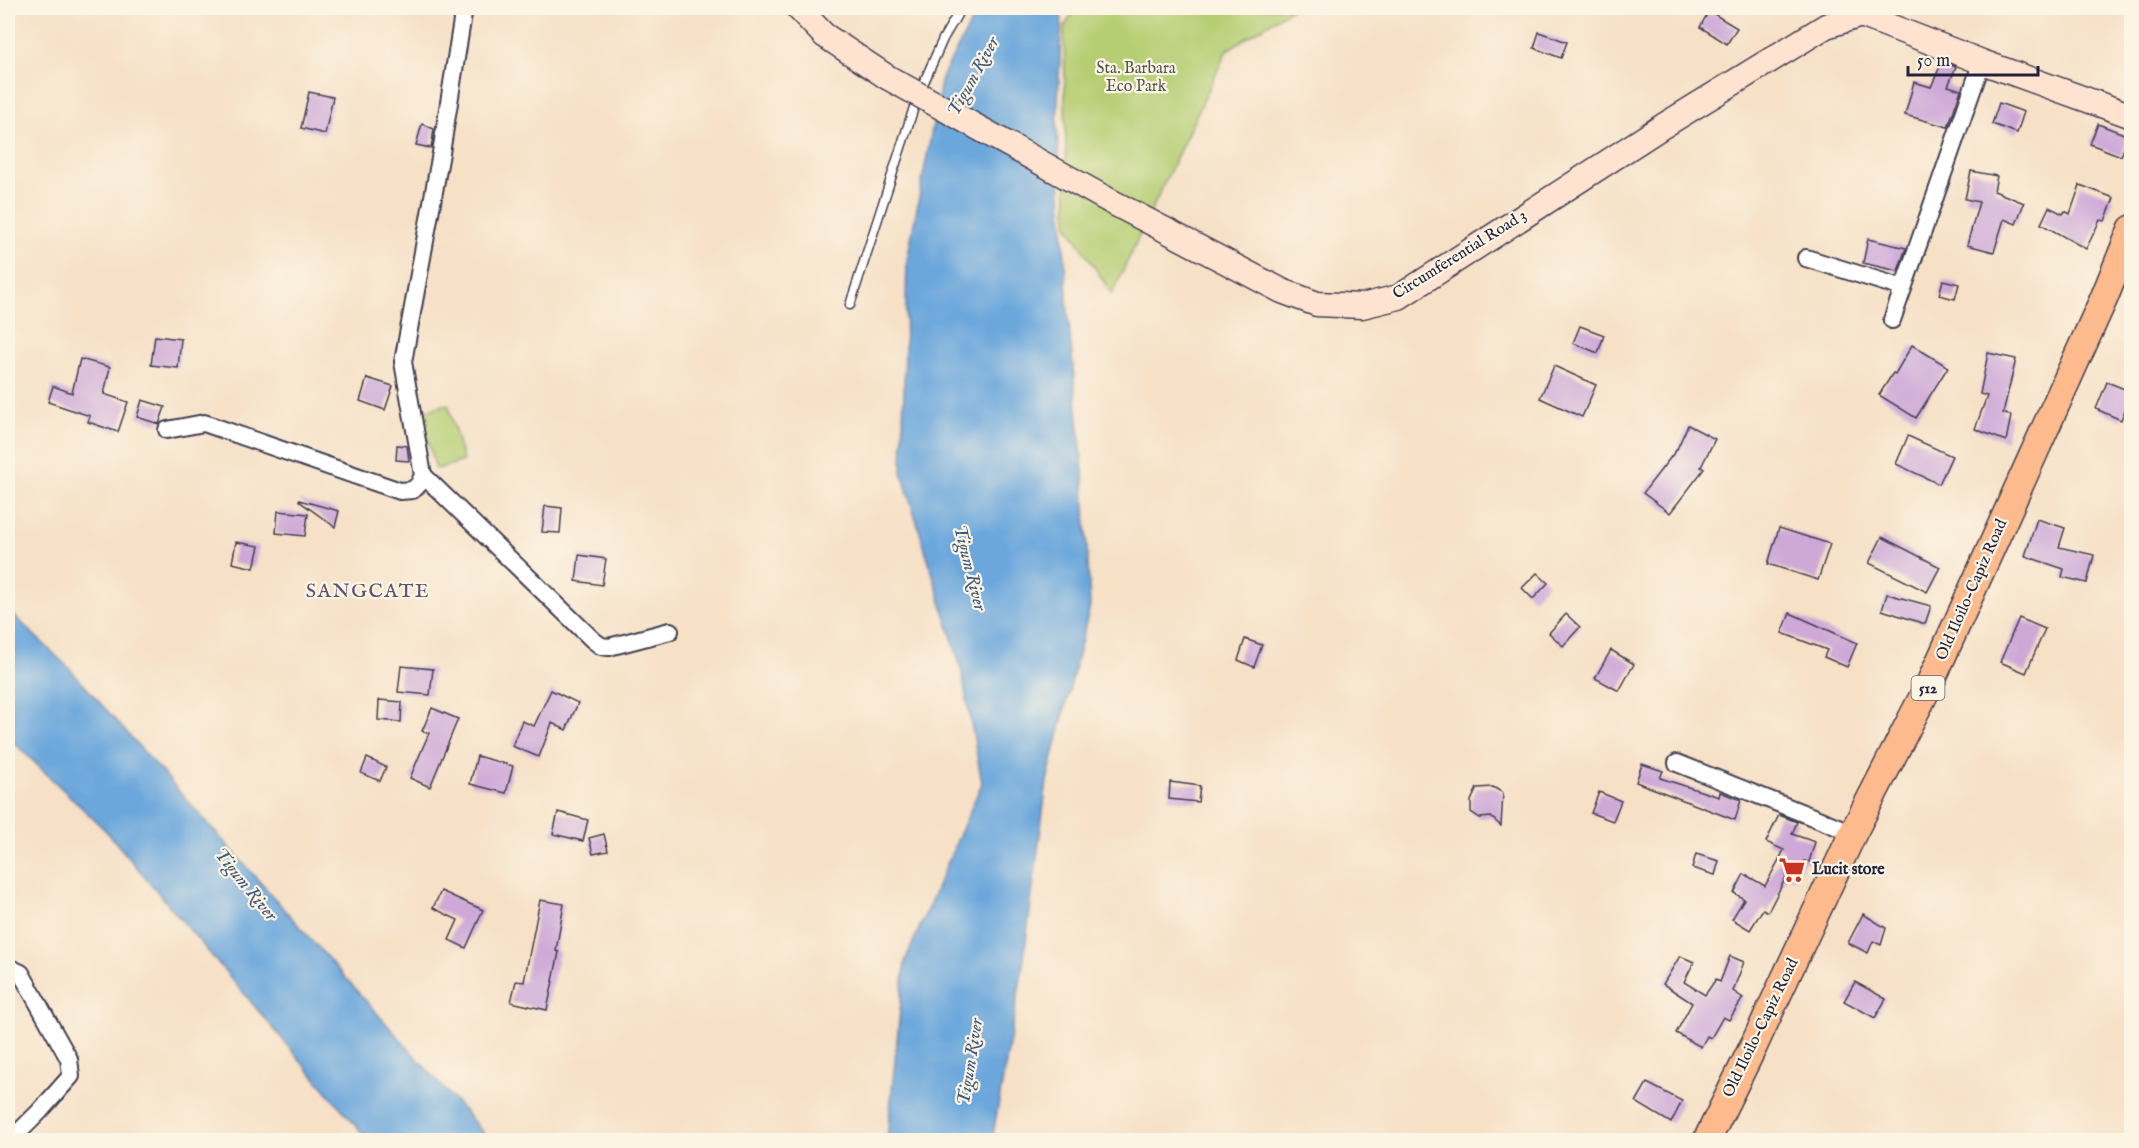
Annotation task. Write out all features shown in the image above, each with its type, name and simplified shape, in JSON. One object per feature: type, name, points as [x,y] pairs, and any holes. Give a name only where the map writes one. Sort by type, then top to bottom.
[{"type":"main road","name":"Circumferential Road 3","points":[[798,8],[824,35],[887,77],[1110,201],[1282,291],[1317,304],[1362,306],[1399,297],[1744,76],[1826,26],[1861,15]]},
{"type":"main road","points":[[1861,15],[2132,116]]},
{"type":"main road","name":"Old Iloilo-Capiz Road","points":[[1707,1140],[1853,833],[1931,681],[2104,298],[2132,229]]},
{"type":"street","points":[[167,430],[204,423],[400,491],[413,490],[419,484],[423,475],[403,362],[441,153],[464,8]]},
{"type":"street","points":[[1837,8],[1861,15]]},
{"type":"street","points":[[1892,320],[1982,62]]},
{"type":"street","points":[[1806,258],[1903,288]]},
{"type":"street","points":[[423,475],[593,640],[602,646],[609,647],[670,631]]},
{"type":"street","points":[[1677,763],[1853,833]]},
{"type":"street","points":[[8,967],[21,973],[69,1059],[71,1076],[40,1112],[11,1140]]},
{"type":"lane","points":[[850,305],[916,98],[943,39],[961,8]]},
{"type":"green space","name":"Sta. Barbara Eco Park","points":[[1076,8],[1293,8],[1227,50],[1112,294],[1067,225],[1064,27]]},
{"type":"green space","points":[[448,404],[463,461],[436,469],[420,412]]},
{"type":"water","name":"Tigum River","points":[[979,8],[1062,8],[1057,126],[1068,313],[1084,483],[1090,606],[1047,781],[1022,972],[992,1140],[887,1140],[905,961],[982,783],[961,668],[902,473],[907,260],[942,77]]},
{"type":"water","name":"Tigum River","points":[[8,610],[70,669],[490,1140],[368,1140],[106,831],[8,737]]},
{"type":"building","points":[[1709,11],[1737,28],[1727,44],[1700,27]]},
{"type":"building","points":[[1539,32],[1567,42],[1561,58],[1534,48]]},
{"type":"building","points":[[1942,62],[1956,67],[1948,86],[1961,90],[1948,127],[1905,115],[1914,82],[1931,87]]},
{"type":"building","points":[[309,92],[333,97],[325,134],[301,128]]},
{"type":"building","points":[[1999,103],[2024,112],[2017,133],[1992,124]]},
{"type":"building","points":[[422,124],[434,129],[431,148],[416,145]]},
{"type":"building","points":[[2098,124],[2129,136],[2121,156],[2090,144]]},
{"type":"building","points":[[1971,171],[1997,176],[1994,191],[2024,203],[2016,224],[2004,219],[1994,252],[1967,245],[1979,202],[1965,199]]},
{"type":"building","points":[[2080,185],[2114,198],[2105,221],[2100,220],[2086,249],[2041,224],[2049,207],[2063,214],[2065,211],[2070,214]]},
{"type":"building","points":[[1868,239],[1906,248],[1898,271],[1863,263]]},
{"type":"building","points":[[1943,280],[1959,284],[1955,299],[1939,295]]},
{"type":"building","points":[[1580,326],[1604,335],[1598,353],[1573,343]]},
{"type":"building","points":[[155,336],[181,339],[178,368],[151,365]]},
{"type":"building","points":[[1912,345],[1948,367],[1916,418],[1879,395]]},
{"type":"building","points":[[1988,353],[2016,359],[2003,413],[2011,416],[2006,441],[1975,429],[1987,396],[1980,394]]},
{"type":"building","points":[[80,359],[110,367],[104,394],[128,402],[118,432],[88,422],[90,416],[48,402],[53,386],[72,393]]},
{"type":"building","points":[[1554,366],[1596,385],[1582,417],[1540,398]]},
{"type":"building","points":[[367,378],[393,386],[385,410],[360,401]]},
{"type":"building","points":[[2107,382],[2132,392],[2121,420],[2096,409]]},
{"type":"building","points":[[142,400],[165,407],[159,424],[137,417]]},
{"type":"building","points":[[1688,425],[1715,439],[1701,467],[1704,469],[1670,513],[1643,493],[1677,449]]},
{"type":"building","points":[[1908,436],[1952,456],[1939,484],[1896,464]]},
{"type":"building","points":[[397,445],[407,446],[409,461],[396,460]]},
{"type":"building","points":[[299,501],[339,511],[335,527]]},
{"type":"building","points":[[545,506],[562,508],[560,533],[542,532]]},
{"type":"building","points":[[278,511],[308,514],[305,536],[276,533]]},
{"type":"building","points":[[2037,519],[2065,528],[2059,547],[2094,555],[2087,583],[2062,577],[2064,569],[2025,556]]},
{"type":"building","points":[[1779,528],[1830,544],[1818,580],[1768,564]]},
{"type":"building","points":[[1882,537],[1940,567],[1927,592],[1869,563]]},
{"type":"building","points":[[236,542],[259,546],[254,568],[232,563]]},
{"type":"building","points":[[579,555],[606,559],[602,585],[576,581]]},
{"type":"building","points":[[1537,573],[1548,583],[1533,599],[1522,588]]},
{"type":"building","points":[[1887,594],[1931,606],[1925,624],[1882,610]]},
{"type":"building","points":[[1790,613],[1857,643],[1847,667],[1824,657],[1827,650],[1782,633]]},
{"type":"building","points":[[1566,614],[1580,627],[1563,646],[1549,633]]},
{"type":"building","points":[[2019,618],[2045,629],[2026,673],[2000,662]]},
{"type":"building","points":[[1245,639],[1262,645],[1254,667],[1238,660]]},
{"type":"building","points":[[1611,650],[1634,664],[1619,691],[1595,678]]},
{"type":"building","points":[[401,666],[433,669],[430,695],[398,692]]},
{"type":"building","points":[[551,690],[578,703],[566,730],[552,723],[539,757],[512,746],[522,721],[534,726]]},
{"type":"building","points":[[379,700],[402,702],[401,722],[378,720]]},
{"type":"building","points":[[432,708],[458,719],[430,787],[410,778],[429,733],[422,731]]},
{"type":"building","points":[[477,756],[513,766],[506,793],[470,784]]},
{"type":"building","points":[[367,758],[386,767],[380,781],[361,773]]},
{"type":"building","points":[[1642,764],[1663,771],[1660,778],[1719,797],[1720,792],[1741,800],[1735,820],[1636,782]]},
{"type":"building","points":[[1170,782],[1200,786],[1198,802],[1169,799]]},
{"type":"building","points":[[1493,787],[1503,793],[1501,826],[1491,817],[1480,818],[1471,812],[1471,801],[1477,788]]},
{"type":"building","points":[[1599,792],[1621,801],[1613,821],[1591,813]]},
{"type":"building","points":[[558,812],[588,820],[583,841],[553,834]]},
{"type":"building","points":[[1779,815],[1797,822],[1792,834],[1815,842],[1809,862],[1804,861],[1794,879],[1787,875],[1768,912],[1763,909],[1750,930],[1732,919],[1744,899],[1734,893],[1744,874],[1765,886],[1784,850],[1766,842]]},
{"type":"building","points":[[604,834],[608,851],[593,854],[589,838]]},
{"type":"building","points":[[1696,854],[1719,861],[1715,875],[1692,868]]},
{"type":"building","points":[[441,891],[483,910],[466,948],[449,940],[458,920],[433,908]]},
{"type":"building","points":[[540,900],[564,904],[556,951],[559,952],[547,1010],[511,1002],[516,981],[524,982]]},
{"type":"building","points":[[1863,914],[1886,928],[1881,945],[1873,941],[1868,953],[1848,943]]},
{"type":"building","points":[[1680,956],[1694,962],[1684,982],[1705,995],[1716,979],[1720,982],[1730,956],[1744,962],[1733,991],[1743,998],[1729,1020],[1723,1017],[1711,1038],[1707,1036],[1701,1047],[1676,1033],[1692,1003],[1663,984]]},
{"type":"building","points":[[1855,982],[1886,999],[1875,1018],[1844,1001]]},
{"type":"building","points":[[1647,1083],[1682,1101],[1671,1123],[1636,1102]]},
{"type":"place","name":"Lucit store","points":[[1792,870]]},
{"type":"district","name":"SANGCATE","points":[[368,591]]}]
